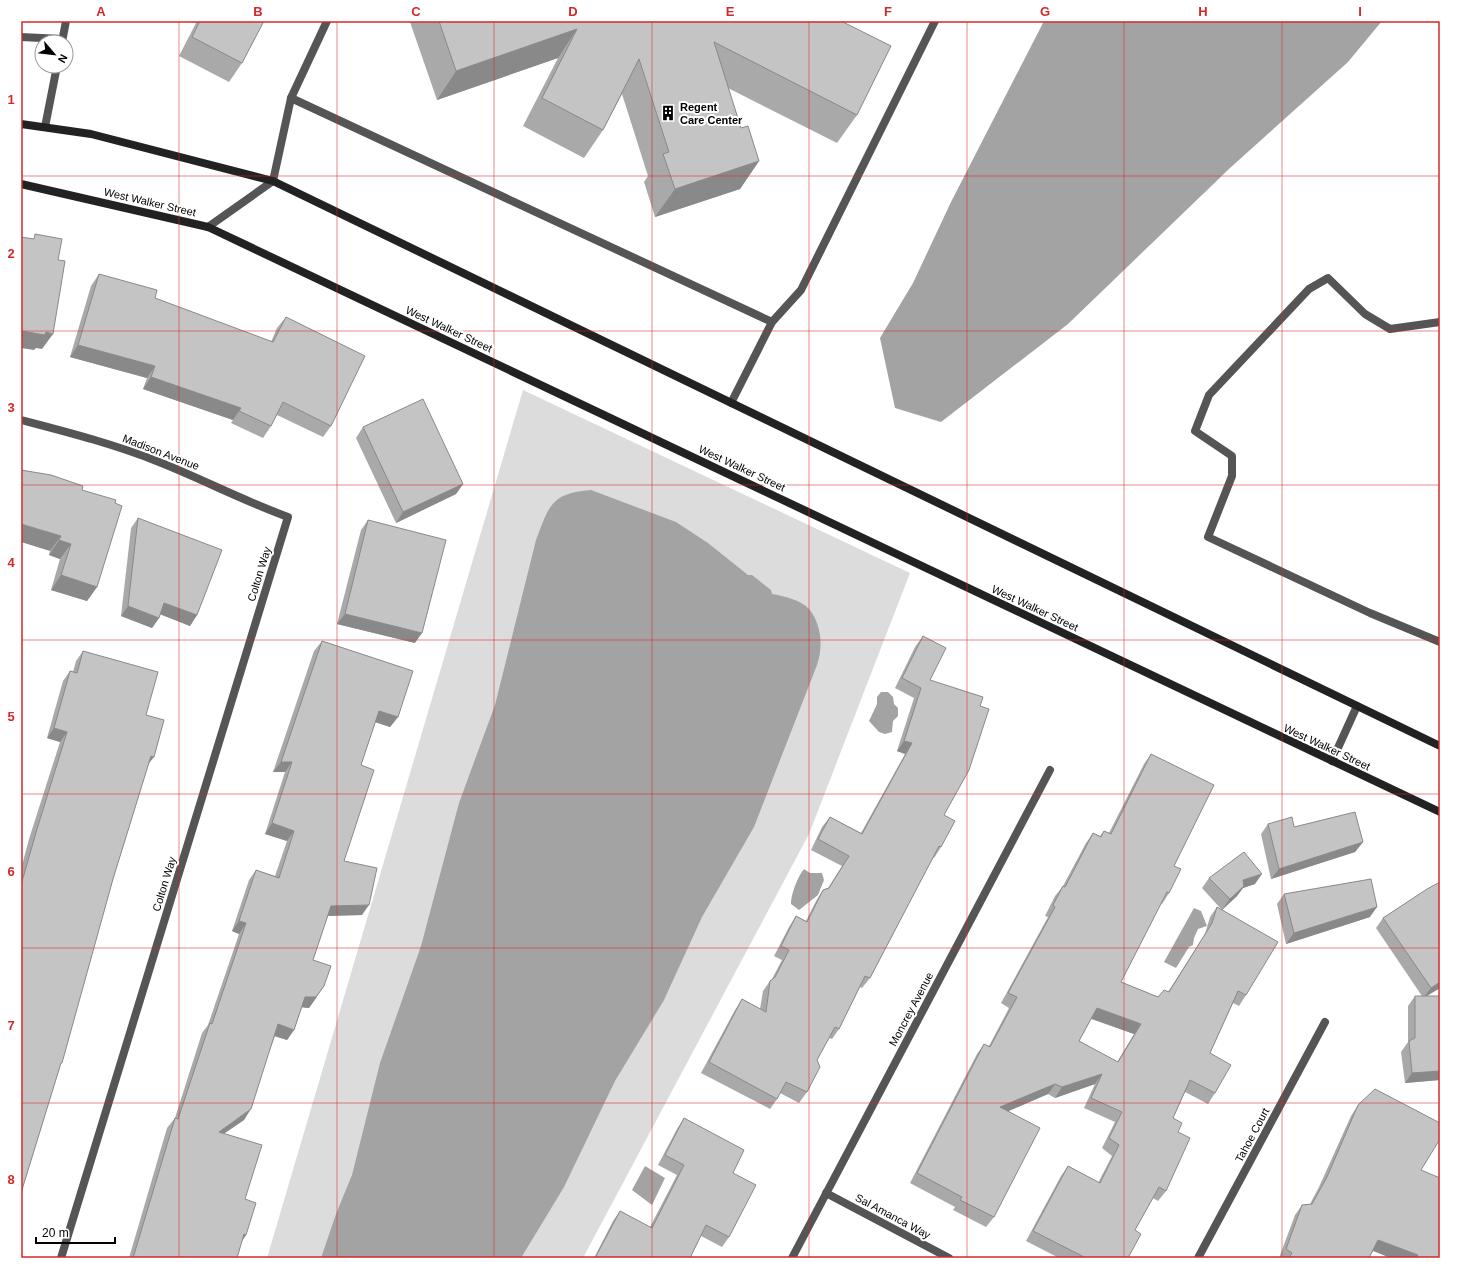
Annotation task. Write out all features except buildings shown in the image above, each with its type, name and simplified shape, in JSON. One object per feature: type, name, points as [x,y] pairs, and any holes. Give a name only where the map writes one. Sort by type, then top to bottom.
[{"type":"street","points":[[63,34],[66,21]]},
{"type":"street","points":[[208,227],[273,181],[291,98],[327,21]]},
{"type":"street","points":[[928,21],[931,29]]},
{"type":"street","points":[[731,403],[772,322],[801,290],[935,21]]},
{"type":"street","points":[[21,37],[34,38]]},
{"type":"street","points":[[45,127],[55,74]]},
{"type":"street","points":[[291,98],[772,322]]},
{"type":"street","points":[[21,124],[91,134],[273,181],[1440,746]]},
{"type":"street","name":"West Walker Street","points":[[21,184],[208,227],[1440,812]]},
{"type":"street","points":[[1440,322],[1390,329],[1365,314],[1328,278],[1309,289],[1209,395],[1194,431],[1232,456],[1232,476],[1208,537],[1370,613],[1440,642]]},
{"type":"street","name":"Madison Avenue","points":[[21,420],[96,440],[157,461],[210,483],[252,504],[288,517]]},
{"type":"street","name":"Colton Way","points":[[61,1258],[288,517]]},
{"type":"street","points":[[1332,761],[1357,706]]},
{"type":"street","name":"Moncrey Avenue","points":[[792,1258],[1050,770]]},
{"type":"street","name":"Tahoe Court","points":[[1198,1258],[1325,1022]]},
{"type":"street","name":"Sal Amanca Way","points":[[826,1193],[949,1258]]},
{"type":"shaded area","points":[[1044,21],[1382,21],[1348,62],[1230,168],[1068,324],[941,422],[895,408],[880,338],[913,283],[951,202]]},
{"type":"shaded area","points":[[523,390],[910,573],[809,834],[583,1258],[267,1258]]},
{"type":"shaded area","points":[[591,490],[676,522],[708,543],[748,575],[752,575],[771,590],[772,594],[792,599],[806,606],[817,622],[819,629],[821,644],[817,665],[754,827],[702,917],[664,1000],[615,1081],[564,1187],[521,1258],[321,1258],[336,1214],[352,1175],[380,1063],[421,946],[459,803],[495,705],[536,540],[544,518],[553,503],[567,494]]},
{"type":"shaded area","points":[[881,692],[888,692],[893,697],[894,704],[898,708],[898,716],[893,721],[892,732],[885,734],[879,732],[869,721],[877,704],[877,697]]},
{"type":"shaded area","points":[[804,869],[810,873],[822,873],[824,880],[818,895],[799,910],[791,904],[791,900],[795,885]]},
{"type":"shaded area","points":[[1194,908],[1201,911],[1207,926],[1198,929],[1193,945],[1189,947],[1176,968],[1164,962]]},
{"type":"shaded area","points":[[645,1166],[665,1178],[652,1205],[632,1190]]},
{"type":"place","name":"Regent Care Center","points":[[668,113]]}]
